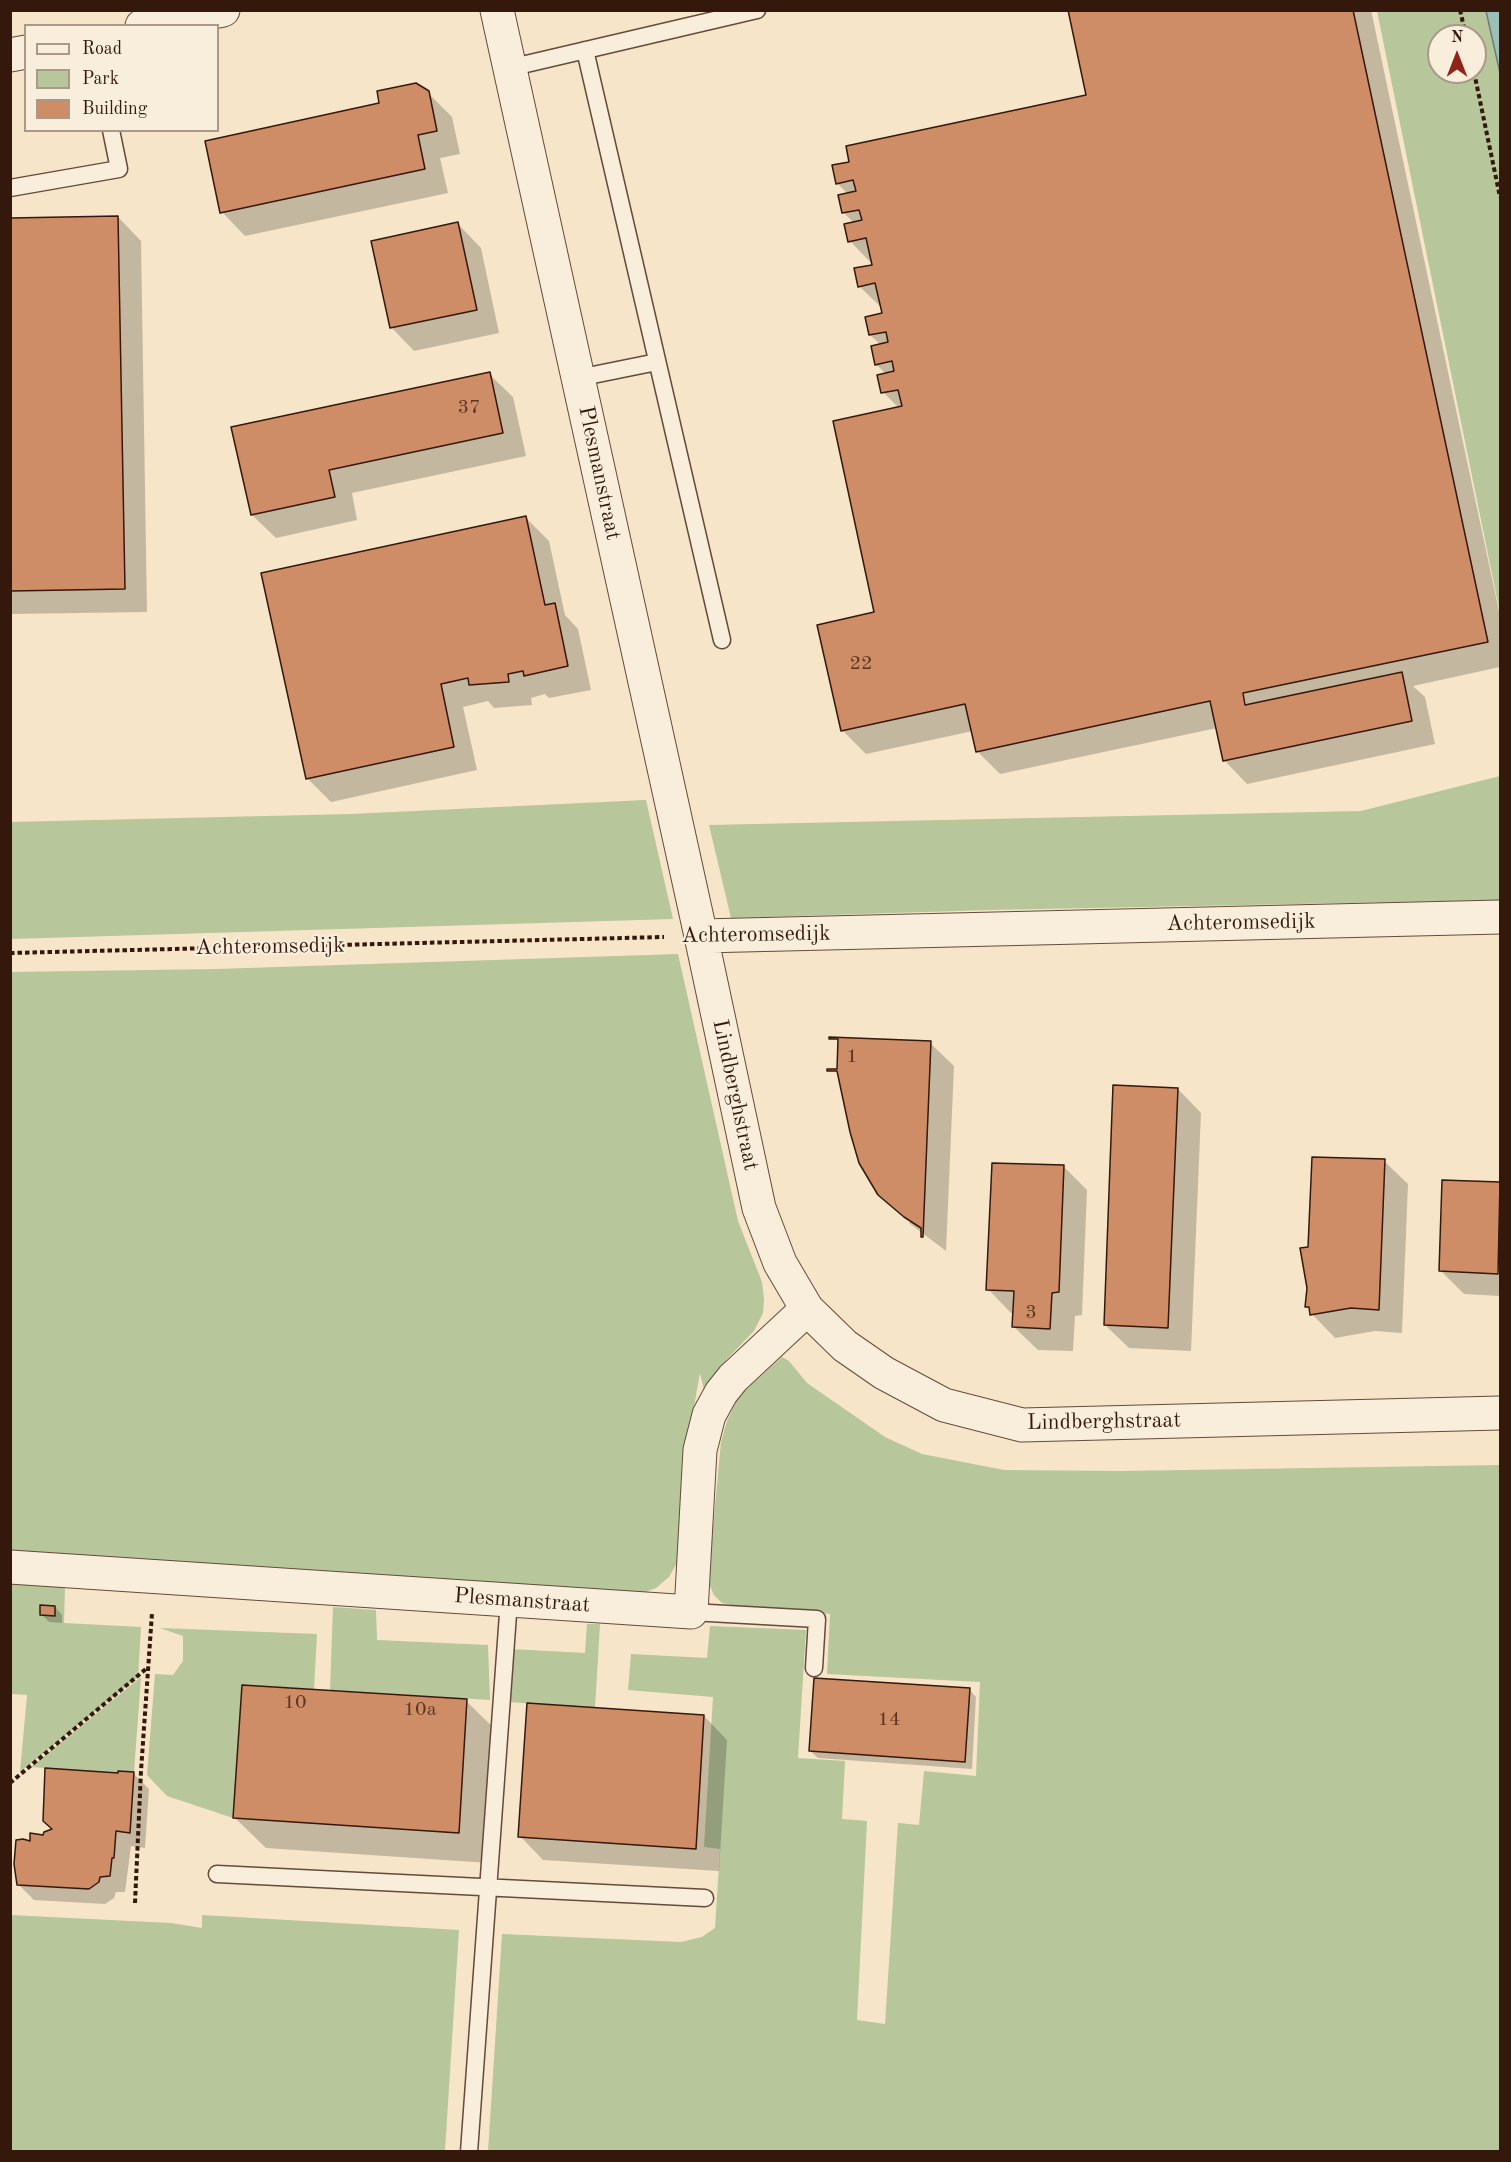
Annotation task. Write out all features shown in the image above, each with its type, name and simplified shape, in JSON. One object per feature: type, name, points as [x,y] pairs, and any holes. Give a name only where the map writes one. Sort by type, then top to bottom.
[{"type":"street","points":[[152,24],[223,10]]},
{"type":"street","name":"Plesmanstraat","points":[[497,10],[701,936]]},
{"type":"street","name":"Achteromsedijk","points":[[701,936],[1500,917]]},
{"type":"street","name":"Lindberghstraat","points":[[701,936],[759,1208],[780,1263],[807,1309],[845,1346],[884,1373],[944,1405],[1022,1425],[1500,1413]]},
{"type":"street","points":[[691,1612],[700,1450],[709,1415],[721,1393],[733,1378],[807,1309]]},
{"type":"street","name":"Plesmanstraat","points":[[10,1567],[691,1612]]},
{"type":"lane","points":[[509,68],[757,10]]},
{"type":"lane","points":[[585,50],[722,640]]},
{"type":"lane","points":[[10,188],[119,169],[111,132]]},
{"type":"lane","points":[[578,378],[657,362]]},
{"type":"lane","points":[[469,2151],[509,1600]]},
{"type":"lane","points":[[691,1612],[817,1619],[814,1668]]},
{"type":"lane","points":[[217,1874],[705,1898]]},
{"type":"path","points":[[1476,84],[1500,197]]},
{"type":"path","name":"Achteromsedijk","points":[[10,953],[701,936]]},
{"type":"path","points":[[135,1903],[154,1576]]},
{"type":"path","points":[[10,1784],[148,1668]]},
{"type":"green space","points":[[1377,11],[1500,11],[1500,613]]},
{"type":"green space","points":[[1500,776],[1500,900],[990,910],[731,918],[709,825],[1361,811]]},
{"type":"green space","points":[[646,800],[673,919],[11,939],[11,822],[351,814]]},
{"type":"green space","points":[[678,954],[738,1221],[762,1282],[764,1299],[763,1313],[754,1331],[725,1361],[704,1390],[700,1373],[685,1457],[679,1559],[669,1577],[656,1588],[643,1593],[11,1553],[10,972],[216,969]]},
{"type":"green space","points":[[782,1357],[789,1361],[807,1383],[885,1437],[922,1454],[1004,1470],[1122,1471],[1500,1465],[1500,2151],[488,2152],[502,1934],[681,1942],[702,1937],[715,1928],[720,1849],[704,1847],[713,1697],[628,1690],[631,1654],[707,1658],[710,1626],[806,1630],[798,1758],[845,1761],[842,1819],[867,1821],[857,2020],[885,2024],[898,1823],[919,1825],[924,1771],[976,1776],[980,1682],[827,1674],[830,1614],[737,1606],[722,1603],[714,1595],[708,1581],[721,1442],[727,1421],[738,1397]]},
{"type":"green space","points":[[11,1584],[65,1587],[64,1623],[141,1627],[138,1677],[20,1772],[27,1695],[11,1694]]},
{"type":"green space","points":[[333,1607],[376,1610],[377,1640],[488,1645],[490,1700],[330,1690]]},
{"type":"green space","points":[[587,1624],[600,1624],[595,1708],[508,1702],[511,1649],[585,1653]]},
{"type":"green space","points":[[160,1628],[317,1634],[314,1689],[242,1685],[233,1818],[167,1796],[147,1775],[155,1674],[173,1675],[183,1661],[183,1636]]},
{"type":"green space","points":[[141,1677],[134,1772],[31,1767]]},
{"type":"green space","points":[[10,1915],[171,1923],[202,1928],[202,1915],[459,1930],[445,2151],[11,2151]]},
{"type":"water","points":[[1486,11],[1500,11],[1500,73]]},
{"type":"building","points":[[1068,10],[1353,10],[1488,642],[1243,693],[1245,705],[1402,672],[1412,721],[1223,761],[1210,701],[976,752],[965,704],[841,731],[817,625],[874,612],[833,421],[902,406],[898,390],[881,393],[877,375],[894,371],[892,361],[875,365],[871,346],[888,342],[886,332],[869,335],[865,317],[882,313],[875,283],[858,287],[854,268],[872,265],[866,238],[848,242],[844,224],[862,220],[859,210],[842,213],[838,195],[856,191],[853,180],[836,184],[832,165],[849,162],[846,146],[1086,95]]},
{"type":"building","points":[[416,83],[429,91],[437,131],[418,135],[425,169],[220,213],[205,141],[379,103],[377,91]]},
{"type":"building","points":[[118,216],[125,589],[10,591],[10,218]]},
{"type":"building","points":[[458,222],[477,310],[390,328],[371,241]]},
{"type":"building","points":[[490,372],[503,433],[329,470],[335,497],[251,515],[231,427]]},
{"type":"building","points":[[526,516],[545,605],[555,603],[568,666],[524,676],[523,671],[508,674],[509,682],[469,685],[468,678],[441,684],[454,747],[306,779],[261,573]]},
{"type":"building","points":[[829,1037],[931,1041],[923,1237],[921,1237],[921,1228],[878,1195],[859,1163],[837,1071],[827,1071],[827,1069],[837,1069],[838,1039],[829,1039]]},
{"type":"building","points":[[1113,1085],[1178,1088],[1168,1328],[1104,1325]]},
{"type":"building","points":[[1312,1157],[1385,1159],[1379,1310],[1351,1308],[1310,1315],[1309,1307],[1305,1307],[1307,1288],[1300,1248],[1308,1247]]},
{"type":"building","points":[[992,1163],[1064,1165],[1059,1292],[1052,1293],[1050,1329],[1012,1327],[1014,1291],[986,1290]]},
{"type":"building","points":[[1442,1180],[1500,1182],[1498,1274],[1439,1271]]},
{"type":"building","points":[[40,1605],[55,1606],[55,1616],[40,1615]]},
{"type":"building","points":[[814,1678],[970,1688],[965,1762],[809,1751]]},
{"type":"building","points":[[242,1685],[467,1699],[459,1833],[233,1818]]},
{"type":"building","points":[[527,1703],[704,1715],[696,1849],[518,1837]]},
{"type":"building","points":[[45,1768],[134,1772],[130,1833],[116,1831],[110,1876],[100,1877],[99,1882],[89,1889],[17,1885],[14,1864],[16,1840],[30,1841],[30,1833],[43,1835],[44,1832],[52,1829],[43,1821]]}]
